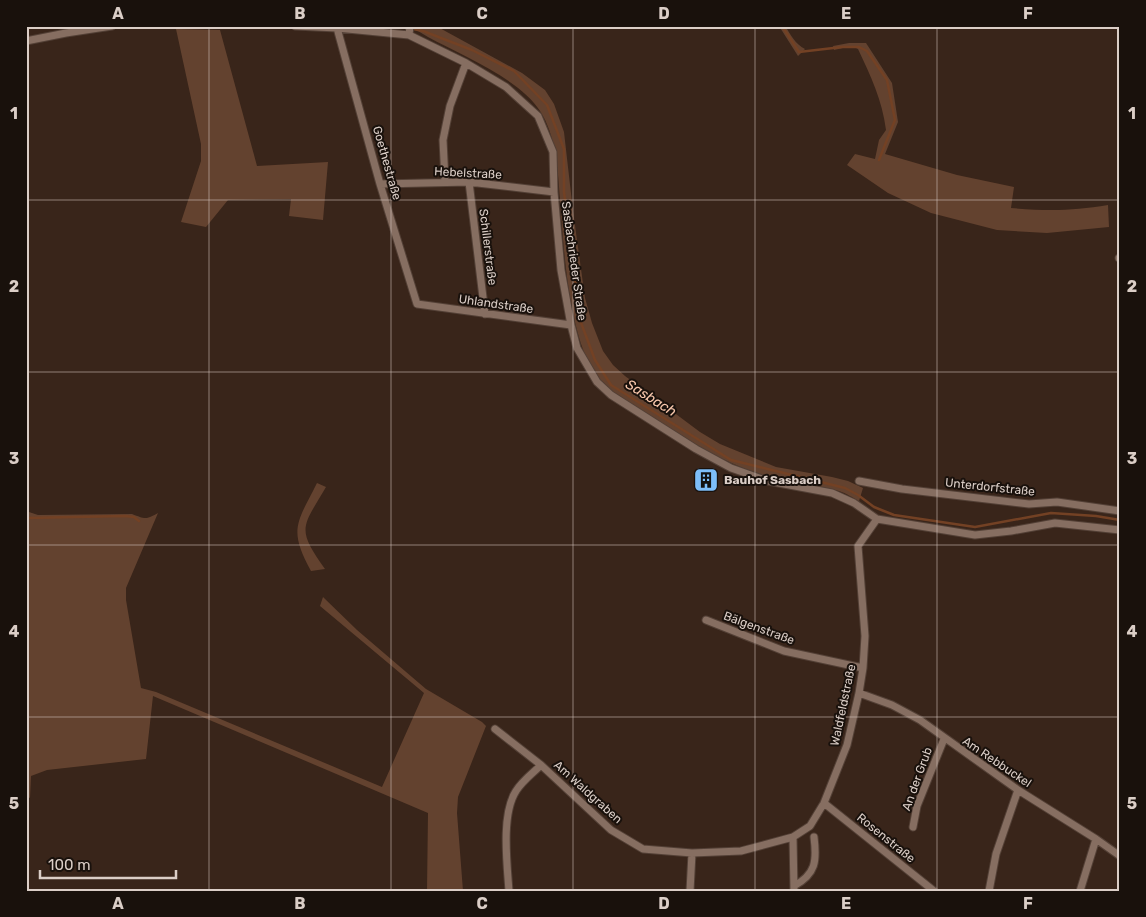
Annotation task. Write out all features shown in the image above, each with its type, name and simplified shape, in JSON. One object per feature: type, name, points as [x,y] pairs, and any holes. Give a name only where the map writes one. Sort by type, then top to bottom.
[{"type":"street","points":[[26,41],[66,30],[112,26]]},
{"type":"street","name":"Sasbachrieder Straße","points":[[295,26],[409,31],[506,87],[538,116],[553,152],[554,192],[561,270],[577,348],[597,382],[611,395],[696,449],[731,468],[768,481],[832,494],[854,503],[877,519],[975,535],[1055,523],[1120,530]]},
{"type":"street","name":"Goethestraße","points":[[337,28],[380,184],[418,304]]},
{"type":"street","points":[[445,181],[443,140],[450,106],[466,63]]},
{"type":"street","name":"Hebelstraße","points":[[380,184],[445,181],[469,182],[554,192]]},
{"type":"street","name":"Schillerstraße","points":[[469,182],[485,314]]},
{"type":"street","name":"Uhlandstraße","points":[[418,304],[571,325]]},
{"type":"street","name":"Unterdorfstraße","points":[[859,481],[902,489],[1029,504],[1057,502],[1120,511]]},
{"type":"street","name":"Waldfeldstraße","points":[[793,837],[810,826],[824,804],[847,745],[859,693],[865,636],[858,546],[877,519]]},
{"type":"street","name":"Bälgenstraße","points":[[706,620],[784,651],[863,668]]},
{"type":"street","name":"Am Rebbuckel","points":[[859,693],[892,705],[920,720],[1018,790],[1120,856]]},
{"type":"street","name":"Am Waldgraben","points":[[495,729],[541,765],[614,832],[644,849],[692,853],[741,851],[793,837]]},
{"type":"street","name":"An der Grub","points":[[913,827],[917,806],[944,738]]},
{"type":"street","points":[[509,891],[506,842],[508,815],[516,791],[541,765]]},
{"type":"street","points":[[990,891],[996,854],[1018,790]]},
{"type":"street","name":"Rosenstraße","points":[[824,804],[934,891]]},
{"type":"street","points":[[793,837],[794,888]]},
{"type":"street","points":[[794,888],[806,879],[814,868],[816,847],[814,837]]},
{"type":"street","points":[[1080,891],[1096,839]]},
{"type":"street","points":[[690,891],[692,853]]},
{"type":"shaded area","points":[[417,26],[436,26],[522,73],[545,90],[554,104],[564,132],[585,298],[603,351],[613,365],[700,432],[720,444],[776,467],[848,481],[863,488],[859,501],[839,491],[774,479],[735,465],[631,407],[602,384],[591,367],[575,321],[563,244],[557,165],[550,131],[540,111],[519,88],[489,69],[418,31]]},
{"type":"shaded area","points":[[779,26],[785,26],[796,42],[805,49],[798,56]]},
{"type":"shaded area","points":[[176,29],[220,30],[257,166],[328,162],[323,220],[289,216],[291,199],[228,200],[206,227],[181,222],[201,161],[201,144]]},
{"type":"shaded area","points":[[849,43],[866,43],[892,83],[898,122],[885,154],[957,175],[1014,187],[1011,208],[1060,210],[1108,205],[1109,227],[1047,233],[997,230],[931,213],[888,193],[847,165],[855,154],[875,159],[879,140],[886,130],[879,98],[858,49],[852,46],[834,50],[833,46]]},
{"type":"shaded area","points":[[317,483],[326,487],[307,520],[306,536],[325,569],[311,571],[299,545],[298,526],[300,517]]},
{"type":"shaded area","points":[[26,509],[38,515],[132,514],[145,518],[158,513],[126,588],[126,600],[141,688],[156,692],[382,787],[424,693],[320,606],[323,597],[357,630],[426,689],[482,722],[486,726],[458,797],[457,813],[463,891],[427,891],[428,813],[153,696],[146,759],[47,770],[31,776],[30,798],[26,796]]},
{"type":"waterway","name":"Sasbach","points":[[399,26],[423,31],[472,50],[514,71],[547,105],[564,149],[564,192],[580,320],[595,360],[611,385],[731,460],[845,488],[874,507],[894,515],[975,527],[1051,513],[1096,516],[1120,520]]},
{"type":"waterway","points":[[782,26],[799,52],[842,47],[859,47],[867,51],[887,80],[895,120],[879,160]]},
{"type":"waterway","points":[[26,518],[125,516],[134,517],[139,521]]},
{"type":"place","name":"Bauhof Sasbach","points":[[706,480]]}]
